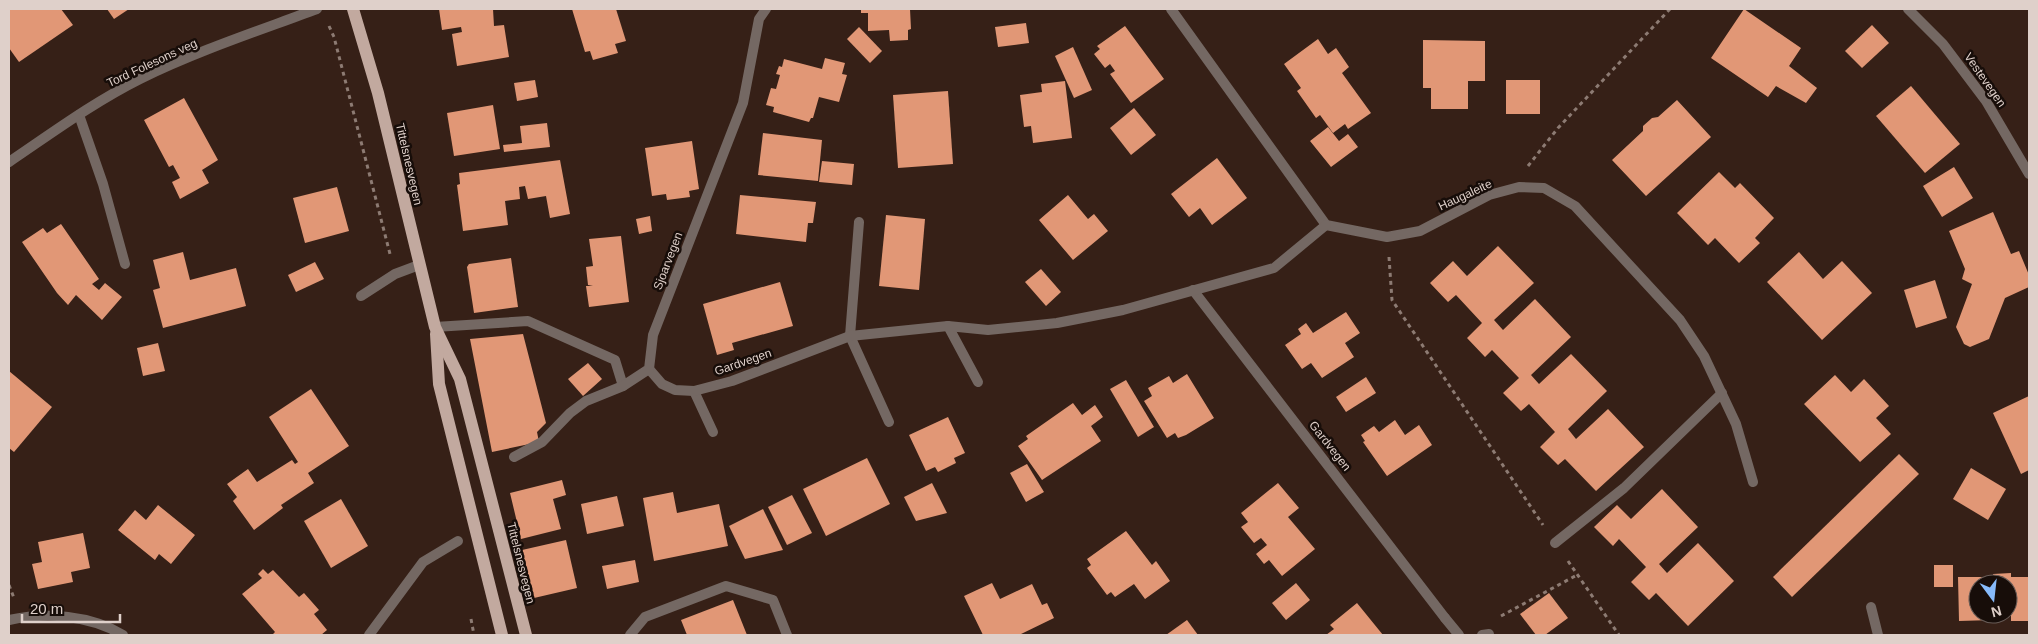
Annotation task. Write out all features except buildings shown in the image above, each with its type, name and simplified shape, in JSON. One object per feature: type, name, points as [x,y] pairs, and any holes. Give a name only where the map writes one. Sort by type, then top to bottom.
[{"type":"main road","name":"Tittelsnesvegen","points":[[353,9],[378,93],[435,327],[460,379],[526,635]]},
{"type":"main road","name":"Tittelsnesvegen","points":[[435,327],[438,384],[502,635]]},
{"type":"street","name":"Tord Folesons veg","points":[[9,162],[79,115],[141,79],[242,36],[317,9]]},
{"type":"street","name":"Sjoarvegen","points":[[649,369],[653,334],[743,103],[758,19],[766,9]]},
{"type":"street","points":[[1171,9],[1326,225]]},
{"type":"street","name":"Vestevegen","points":[[1908,9],[1943,44],[1986,101],[2029,174]]},
{"type":"street","points":[[79,115],[102,184],[125,264]]},
{"type":"street","name":"Haugaleite","points":[[1326,225],[1387,237],[1420,231],[1489,195],[1519,187],[1544,188],[1575,206],[1680,320],[1704,356],[1736,424],[1753,482]]},
{"type":"street","points":[[859,222],[850,336],[889,422]]},
{"type":"street","name":"Gardvegen","points":[[649,369],[662,384],[675,390],[694,391],[732,381],[850,336],[948,326],[988,330],[1057,323],[1123,310],[1274,268],[1326,225]]},
{"type":"street","points":[[360,296],[395,274],[419,265]]},
{"type":"street","name":"Gardvegen","points":[[1193,290],[1458,635]]},
{"type":"street","points":[[435,327],[528,321],[615,360],[623,386]]},
{"type":"street","points":[[948,326],[978,382]]},
{"type":"street","points":[[514,457],[542,442],[570,413],[586,401],[623,386],[649,369]]},
{"type":"street","points":[[694,391],[713,432]]},
{"type":"street","points":[[1555,543],[1624,488],[1722,393]]},
{"type":"street","points":[[369,635],[423,562],[458,541]]},
{"type":"street","points":[[630,635],[646,617],[726,586],[773,600],[787,635]]},
{"type":"street","points":[[1871,607],[1878,635]]},
{"type":"street","points":[[9,620],[48,616],[80,618],[110,627],[123,635]]},
{"type":"path","points":[[1519,187],[1531,160],[1552,135],[1670,9]]},
{"type":"path","points":[[327,23],[334,37],[395,274]]},
{"type":"path","points":[[1387,237],[1392,300],[1619,635]]},
{"type":"path","points":[[1494,620],[1577,575]]},
{"type":"path","points":[[471,618],[474,635]]}]
